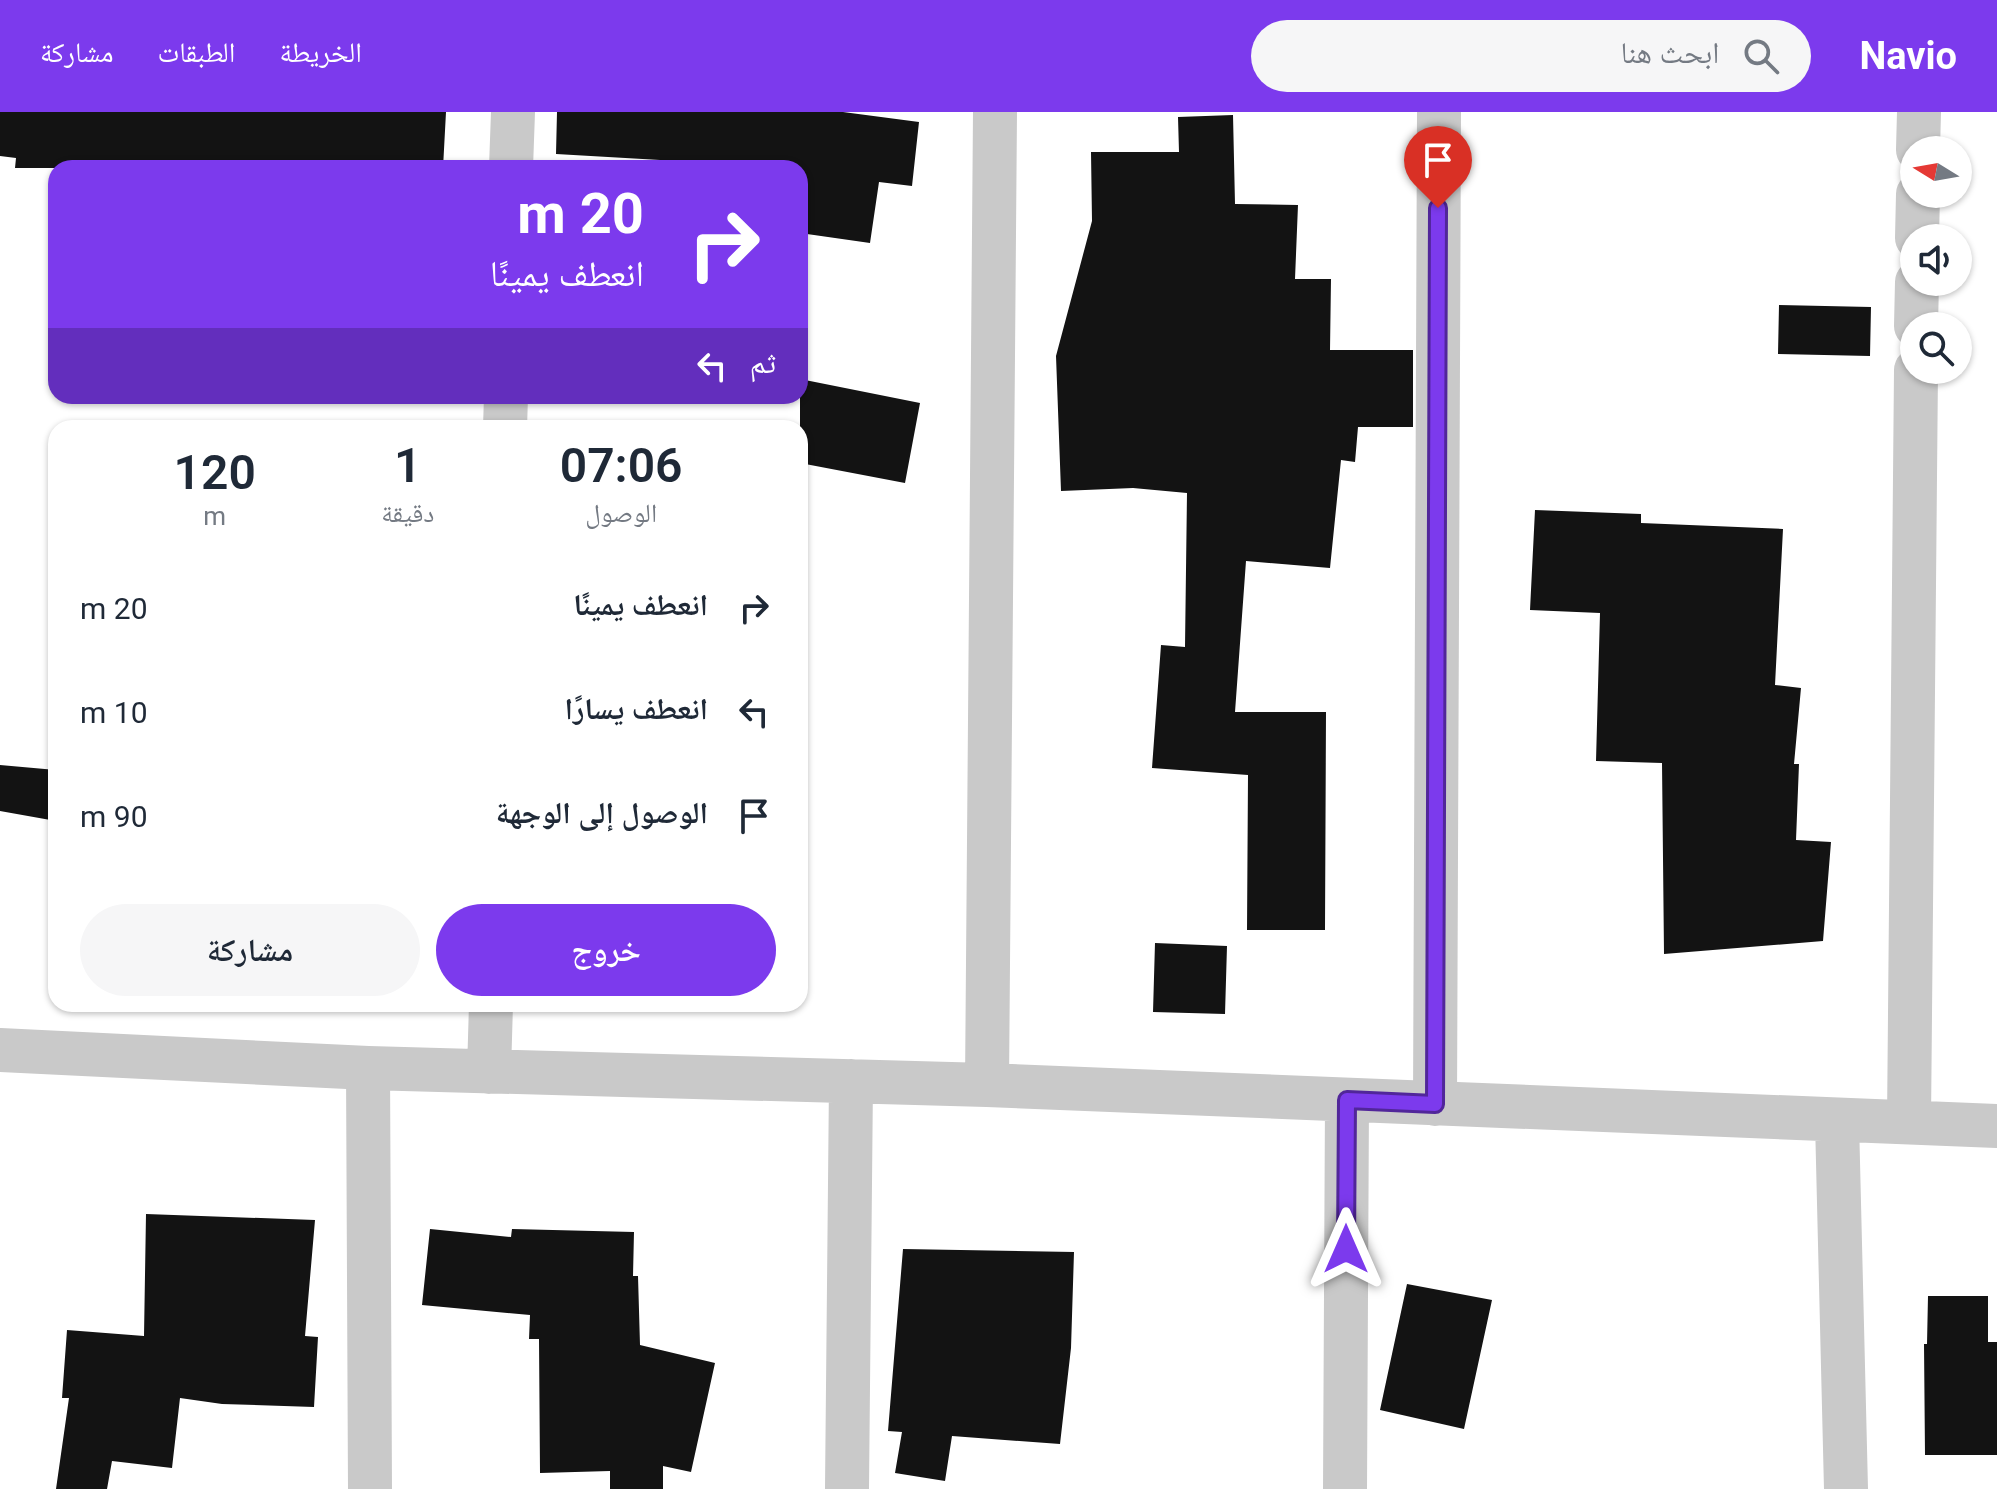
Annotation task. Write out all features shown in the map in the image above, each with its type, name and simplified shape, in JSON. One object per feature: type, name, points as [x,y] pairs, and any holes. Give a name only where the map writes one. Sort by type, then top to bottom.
[{"type":"street","points":[[511,160],[513,112]]},
{"type":"street","points":[[987,1085],[995,112]]},
{"type":"street","points":[[1435,1104],[1439,112]]},
{"type":"street","points":[[1918,136],[1919,112]]},
{"type":"street","points":[[1909,1122],[1916,384]]},
{"type":"street","points":[[489,1072],[491,1012]]},
{"type":"street","points":[[0,1050],[368,1068],[987,1085],[1997,1126]]},
{"type":"street","points":[[368,1068],[370,1489]]},
{"type":"street","points":[[847,1489],[851,1081]]},
{"type":"street","points":[[1345,1489],[1347,1100]]},
{"type":"street","points":[[1837,1121],[1846,1489]]},
{"type":"building","points":[[0,112],[446,112],[443,160],[48,160],[48,168],[15,168],[16,158],[0,156]]},
{"type":"building","points":[[557,112],[843,112],[919,122],[912,186],[879,182],[870,243],[808,234],[808,160],[661,160],[556,154]]},
{"type":"building","points":[[1233,115],[1235,204],[1298,205],[1295,279],[1331,279],[1330,350],[1413,350],[1413,427],[1358,427],[1355,462],[1341,460],[1330,568],[1246,561],[1235,712],[1326,712],[1325,930],[1247,930],[1248,775],[1152,768],[1161,645],[1185,647],[1187,493],[1133,488],[1061,491],[1056,356],[1092,221],[1091,152],[1179,152],[1178,117]]},
{"type":"building","points":[[1779,305],[1871,307],[1870,356],[1778,354]]},
{"type":"building","points":[[808,381],[920,403],[905,483],[808,465],[808,420],[800,420],[800,404],[808,404]]},
{"type":"building","points":[[1535,510],[1641,514],[1641,523],[1783,529],[1775,685],[1801,688],[1794,764],[1799,764],[1796,840],[1831,842],[1823,941],[1664,954],[1662,763],[1596,761],[1600,613],[1530,610]]},
{"type":"building","points":[[0,765],[48,769],[48,820],[0,811]]},
{"type":"building","points":[[1155,943],[1227,946],[1225,1014],[1153,1012]]},
{"type":"building","points":[[146,1214],[315,1220],[305,1336],[318,1337],[314,1407],[222,1404],[180,1398],[172,1468],[112,1461],[107,1489],[56,1489],[69,1398],[62,1398],[67,1330],[144,1336]]},
{"type":"building","points":[[430,1229],[511,1237],[512,1229],[634,1232],[633,1276],[638,1276],[640,1345],[715,1363],[691,1472],[663,1466],[663,1489],[610,1489],[610,1471],[540,1473],[539,1339],[529,1339],[530,1315],[422,1305]]},
{"type":"building","points":[[903,1249],[1074,1252],[1071,1348],[1060,1444],[952,1436],[945,1481],[895,1473],[902,1432],[888,1431]]},
{"type":"building","points":[[1407,1284],[1492,1300],[1464,1429],[1380,1410]]},
{"type":"building","points":[[1928,1296],[1988,1296],[1988,1342],[1997,1342],[1997,1455],[1925,1455],[1924,1344],[1927,1344]]},
{"type":"route","points":[[1346,1249],[1347,1100],[1435,1104],[1438,208]]}]
